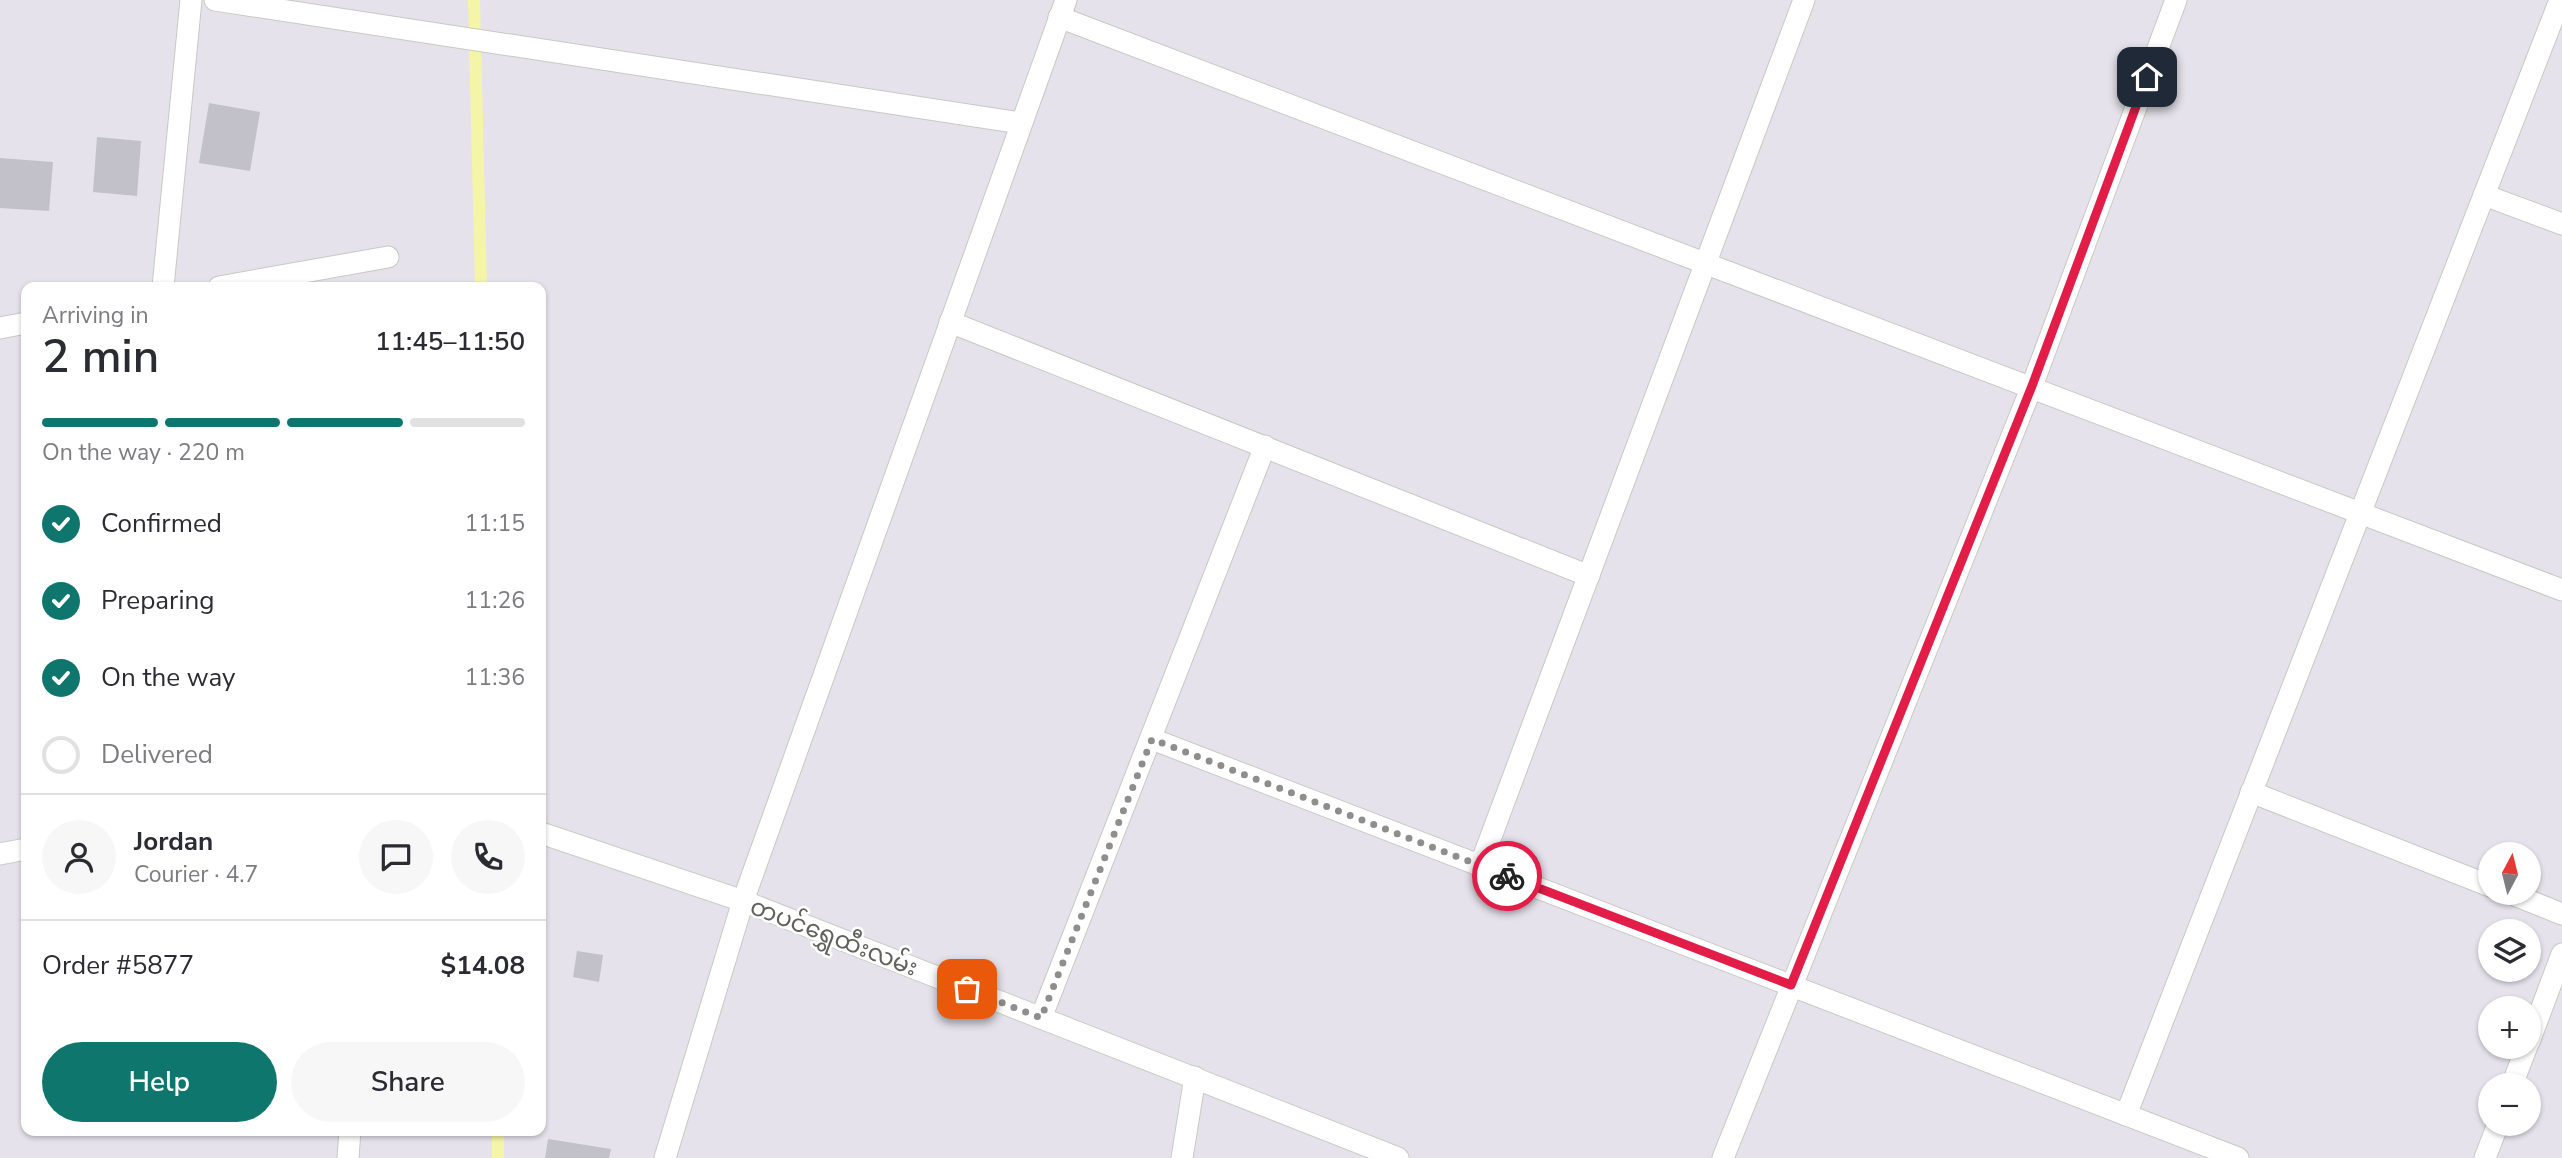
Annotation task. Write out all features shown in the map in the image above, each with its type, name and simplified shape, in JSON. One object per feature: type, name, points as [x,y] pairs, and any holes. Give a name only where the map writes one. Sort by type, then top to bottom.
[{"type":"street","points":[[163,282],[191,0]]},
{"type":"street","points":[[215,0],[1021,123]]},
{"type":"street","points":[[1480,866],[1804,0]]},
{"type":"street","points":[[1723,1158],[2032,386],[2176,0]]},
{"type":"street","points":[[2126,1115],[2560,0]]},
{"type":"street","points":[[665,1158],[743,901],[1063,8],[1706,262],[2562,590]]},
{"type":"street","points":[[2484,195],[2562,225]]},
{"type":"street","points":[[247,282],[388,257]]},
{"type":"street","points":[[950,322],[1589,576]]},
{"type":"street","points":[[0,327],[21,324]]},
{"type":"street","points":[[1041,1018],[1265,446]]},
{"type":"street","points":[[1152,739],[2238,1158]]},
{"type":"street","points":[[2251,792],[2478,881]]},
{"type":"street","name":"တပင်ရွှေထီးလမ်း","points":[[546,836],[743,901],[1398,1158]]},
{"type":"street","points":[[0,854],[21,850]]},
{"type":"street","points":[[2540,905],[2562,914]]},
{"type":"street","points":[[2541,1010],[2562,954]]},
{"type":"street","points":[[1182,1158],[1195,1077]]},
{"type":"street","points":[[348,1158],[350,1136]]},
{"type":"street","points":[[2485,1158],[2493,1136]]},
{"type":"building","points":[[209,103],[260,112],[250,171],[199,163]]},
{"type":"building","points":[[97,137],[141,141],[137,196],[93,192]]},
{"type":"building","points":[[0,158],[53,162],[49,211],[0,208]]},
{"type":"building","points":[[577,951],[603,955],[599,982],[573,977]]},
{"type":"building","points":[[548,1139],[611,1149],[609,1158],[545,1158]]},
{"type":"waterway","points":[[474,0],[481,282]]},
{"type":"waterway","points":[[498,1136],[498,1158]]},
{"type":"way so far","points":[[967,989],[1041,1018],[1152,739],[1507,876]]},
{"type":"route","points":[[1507,876],[1791,985],[2032,386],[2147,77]]}]
